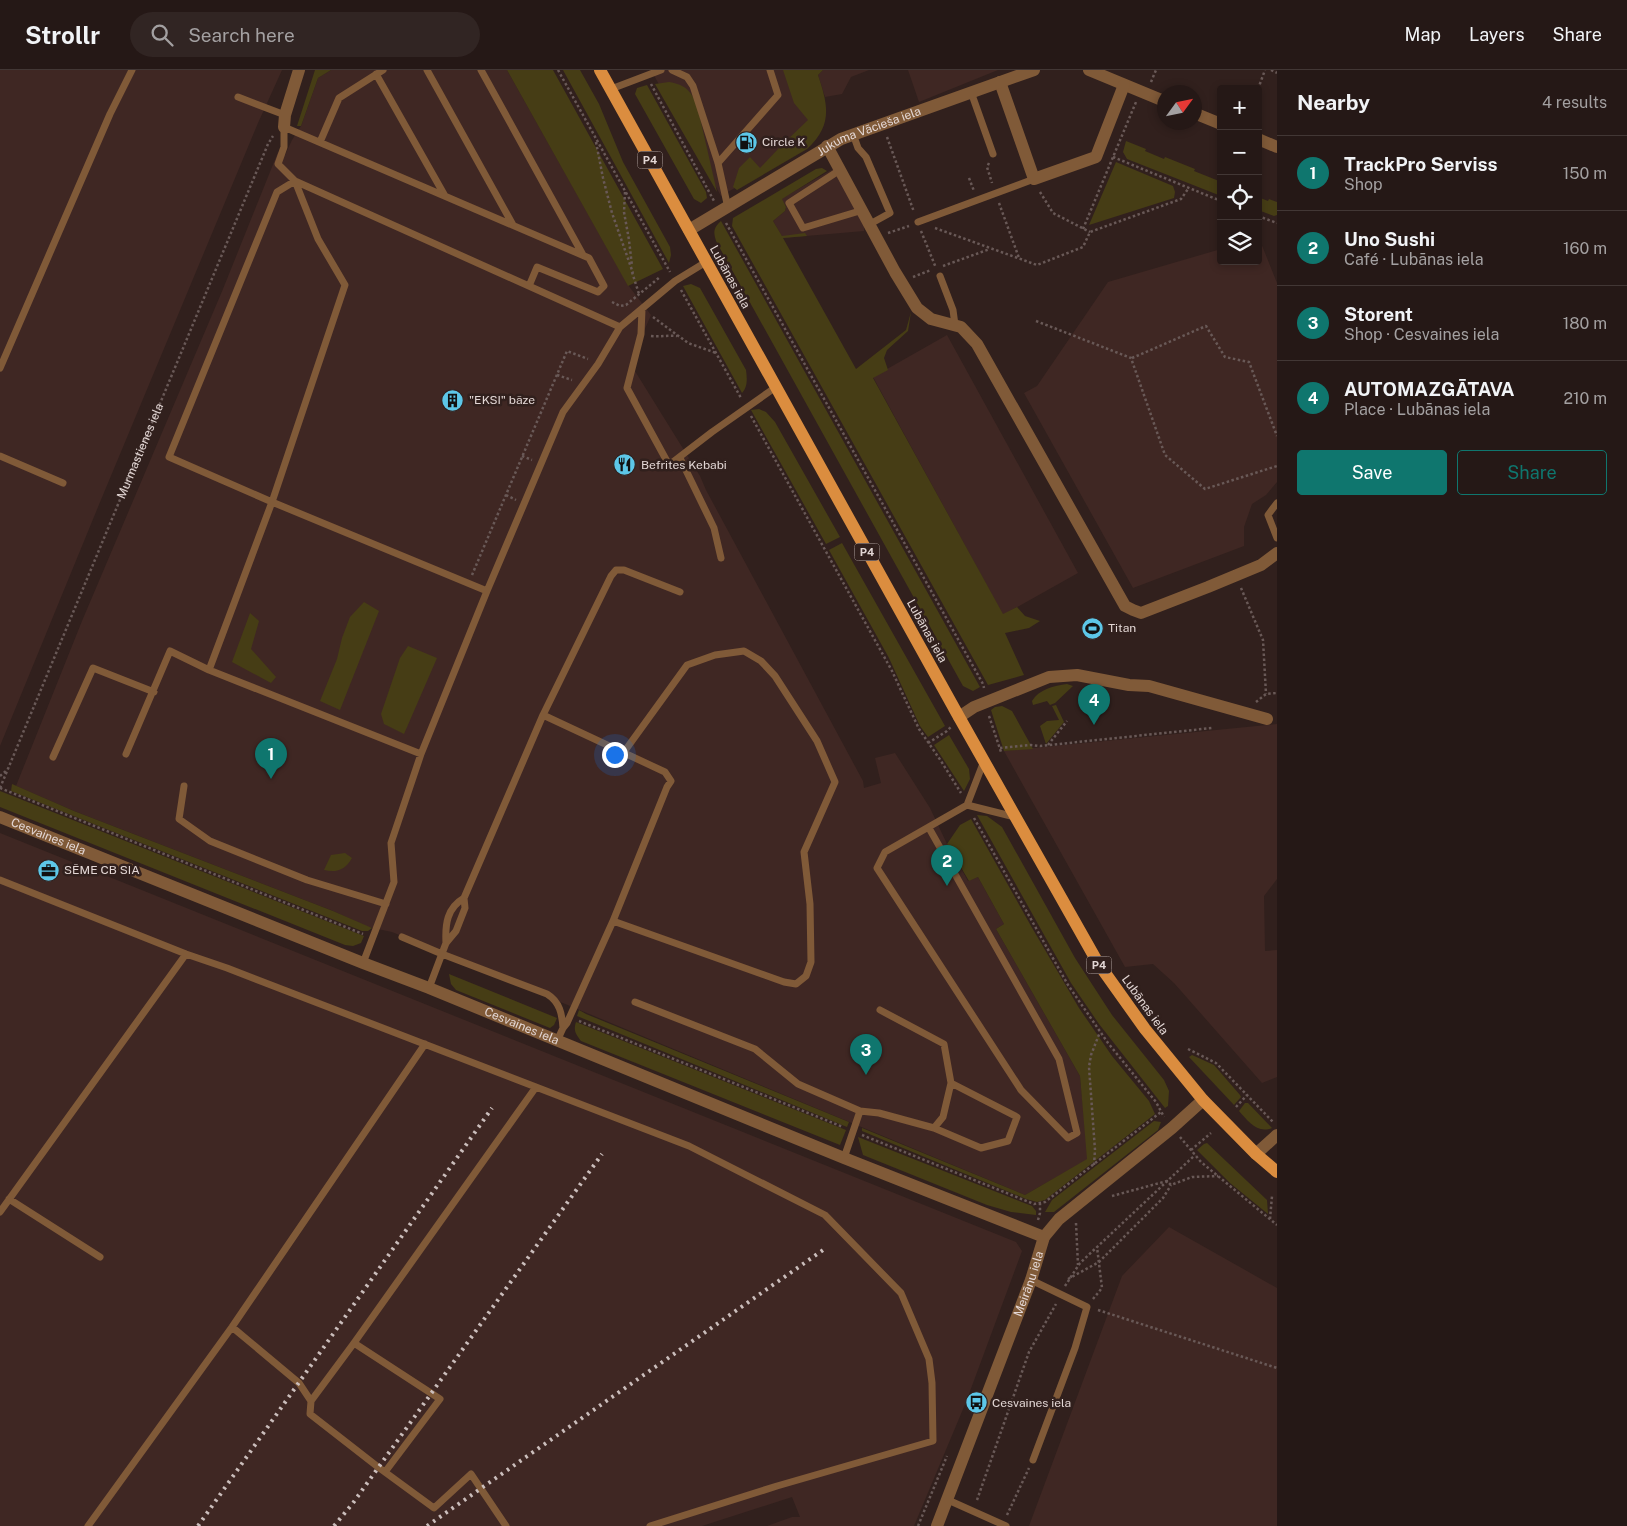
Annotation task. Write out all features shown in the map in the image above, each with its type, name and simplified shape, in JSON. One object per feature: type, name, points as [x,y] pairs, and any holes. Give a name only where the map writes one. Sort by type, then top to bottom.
[{"type":"main road","name":"Lubānas iela","points":[[600,70],[959,717],[1098,963],[1144,1029],[1203,1100],[1256,1154],[1277,1172]]},
{"type":"street","points":[[284,121],[299,70]]},
{"type":"street","name":"Jukuma Vācieša iela","points":[[689,230],[827,146],[853,134],[1034,70]]},
{"type":"street","points":[[1089,70],[1157,98]]},
{"type":"street","points":[[1000,82],[1034,179],[1096,157],[1124,85]]},
{"type":"street","points":[[1202,116],[1217,122]]},
{"type":"street","points":[[1262,141],[1277,147]]},
{"type":"street","points":[[827,146],[917,308],[931,319],[961,327],[977,344],[1125,606],[1142,612],[1261,565],[1277,553]]},
{"type":"street","points":[[959,717],[974,707],[1049,677],[1077,675],[1129,685],[1149,686],[1267,719]]},
{"type":"street","name":"Cesvaines iela","points":[[0,817],[1044,1237]]},
{"type":"street","name":"Meirānu iela","points":[[938,1526],[1031,1280],[1044,1237],[1058,1219],[1172,1128],[1203,1100]]},
{"type":"street","points":[[1256,1154],[1276,1130]]},
{"type":"lane","points":[[0,368],[110,114],[132,70]]},
{"type":"lane","points":[[428,70],[513,225]]},
{"type":"lane","points":[[481,70],[584,256]]},
{"type":"lane","points":[[611,89],[661,70]]},
{"type":"lane","points":[[672,70],[687,76],[693,86],[718,163],[724,210]]},
{"type":"lane","points":[[718,163],[778,95],[770,70]]},
{"type":"lane","points":[[320,142],[339,98],[380,72],[445,196]]},
{"type":"lane","points":[[972,92],[993,154]]},
{"type":"lane","points":[[238,97],[320,142],[589,258],[604,286],[598,292],[537,267],[529,286]]},
{"type":"lane","points":[[284,121],[284,147],[278,164],[295,181],[620,327]]},
{"type":"lane","points":[[853,134],[858,148],[866,157],[890,213],[870,224]]},
{"type":"lane","points":[[840,170],[789,203],[803,228],[863,210]]},
{"type":"lane","points":[[918,222],[1034,179]]},
{"type":"lane","points":[[209,670],[272,502],[345,284],[318,239],[295,181]]},
{"type":"lane","points":[[295,181],[277,192],[170,457],[272,502],[487,591]]},
{"type":"lane","points":[[363,963],[394,882],[390,843],[421,754],[487,591],[563,412],[598,364],[620,327],[675,281],[706,262]]},
{"type":"lane","points":[[940,276],[953,310],[955,325]]},
{"type":"lane","points":[[642,309],[641,334],[627,388],[669,466],[776,387]]},
{"type":"lane","points":[[0,456],[63,484]]},
{"type":"lane","points":[[680,458],[714,528],[721,558]]},
{"type":"lane","points":[[1277,503],[1268,515],[1277,538]]},
{"type":"lane","points":[[429,988],[446,943],[456,931],[465,908],[464,898],[543,715],[611,576],[616,570],[624,570],[680,592]]},
{"type":"lane","points":[[126,754],[170,651],[209,670],[421,754]]},
{"type":"lane","points":[[613,920],[784,982],[796,984],[806,976],[811,962],[810,904],[804,852],[835,782],[817,742],[775,676],[761,661],[744,651],[715,655],[687,665],[624,752]]},
{"type":"lane","points":[[53,757],[93,668],[154,692]]},
{"type":"lane","points":[[543,715],[665,772],[671,782],[667,787],[613,920],[567,1023],[557,1041]]},
{"type":"lane","points":[[929,828],[1059,1059],[1077,1133],[1068,1138],[1021,1090],[877,868],[885,852],[967,805],[984,761]]},
{"type":"lane","points":[[184,786],[179,820],[210,841],[307,880],[386,904]]},
{"type":"lane","points":[[967,805],[1015,817]]},
{"type":"lane","points":[[0,880],[186,954],[227,968],[689,1146],[824,1215],[901,1293],[929,1360],[932,1383],[933,1440],[650,1526]]},
{"type":"lane","points":[[446,943],[445,927],[454,904],[464,898]]},
{"type":"lane","points":[[402,937],[547,994],[554,998],[560,1007],[563,1028]]},
{"type":"lane","points":[[0,1212],[186,954]]},
{"type":"lane","points":[[635,1002],[756,1049],[798,1084],[860,1111],[879,1113],[934,1128],[981,1148],[1008,1141],[1017,1117],[952,1083]]},
{"type":"lane","points":[[880,1010],[944,1044],[952,1083],[942,1117],[934,1128]]},
{"type":"lane","points":[[88,1526],[232,1326],[425,1044]]},
{"type":"lane","points":[[506,1526],[471,1474],[434,1508],[310,1414],[311,1401],[536,1087]]},
{"type":"lane","points":[[844,1158],[860,1111]]},
{"type":"lane","points":[[9,1198],[100,1257]]},
{"type":"lane","points":[[1031,1280],[1087,1307],[1075,1348],[1033,1460]]},
{"type":"lane","points":[[232,1326],[299,1383],[311,1401]]},
{"type":"lane","points":[[354,1343],[440,1399],[385,1472]]},
{"type":"lane","points":[[948,1500],[1003,1525]]},
{"type":"path","points":[[558,70],[892,671],[912,716],[967,805],[1068,984],[1100,1032],[1156,1102],[1164,1118]]},
{"type":"path","points":[[1259,85],[1265,70]]},
{"type":"path","points":[[1271,70],[1277,73]]},
{"type":"path","points":[[646,75],[724,210],[983,684],[985,703],[1000,750],[1212,728]]},
{"type":"path","points":[[1083,228],[1140,92]]},
{"type":"path","name":"Murmastienes iela","points":[[0,788],[268,144],[284,121]]},
{"type":"path","points":[[882,124],[936,268]]},
{"type":"path","points":[[596,138],[612,213],[639,294]]},
{"type":"path","points":[[993,154],[987,167],[1018,258]]},
{"type":"path","points":[[1096,157],[1114,157],[1217,200]]},
{"type":"path","points":[[1034,179],[1045,202],[1053,213],[1090,232]]},
{"type":"path","points":[[877,237],[918,222],[1037,265],[1083,247],[1090,232],[1181,199],[1188,189]]},
{"type":"path","points":[[625,192],[624,212],[632,273]]},
{"type":"path","points":[[1262,217],[1277,223]]},
{"type":"path","points":[[901,282],[991,248]]},
{"type":"path","points":[[612,302],[620,306],[626,305],[661,276]]},
{"type":"path","points":[[642,309],[688,342],[716,353]]},
{"type":"path","points":[[1036,321],[1131,358],[1206,326],[1225,357],[1249,362],[1277,436]]},
{"type":"path","points":[[641,334],[660,337],[665,335],[679,336]]},
{"type":"path","points":[[468,583],[490,529],[495,524],[502,500],[506,495],[535,423],[546,405],[554,378],[567,352],[598,364]]},
{"type":"path","points":[[1131,358],[1165,455],[1205,489],[1277,466]]},
{"type":"path","points":[[522,456],[528,458]]},
{"type":"path","points":[[506,495],[511,498]]},
{"type":"path","points":[[1235,576],[1263,640],[1266,694]]},
{"type":"path","points":[[1048,745],[1067,721]]},
{"type":"path","points":[[928,743],[948,731]]},
{"type":"path","points":[[0,776],[8,770]]},
{"type":"path","points":[[0,788],[356,931],[373,935]]},
{"type":"path","points":[[1094,1165],[1095,1150],[1090,1067],[1091,1055],[1100,1032]]},
{"type":"path","points":[[1188,1049],[1216,1063],[1247,1095],[1276,1130]]},
{"type":"path","points":[[1236,1107],[1247,1095]]},
{"type":"path","points":[[1191,1150],[1211,1133]]},
{"type":"path","points":[[1179,1136],[1218,1176],[1277,1225]]},
{"type":"path","points":[[974,1511],[1029,1352],[1067,1280],[1097,1247],[1195,1154]]},
{"type":"path","points":[[1067,1280],[1099,1262],[1163,1198],[1172,1185],[1192,1177],[1218,1176]]},
{"type":"path","points":[[1167,1181],[1172,1185]]},
{"type":"path","points":[[1110,1196],[1167,1181]]},
{"type":"path","points":[[1270,1220],[1272,1196]]},
{"type":"path","points":[[1076,1206],[1078,1266]]},
{"type":"path","points":[[1087,1307],[1102,1288],[1097,1247]]},
{"type":"path","points":[[1108,1314],[1277,1368]]},
{"type":"path","points":[[1003,1525],[1033,1460]]},
{"type":"shaded area","points":[[0,70],[282,70],[258,123],[0,746]]},
{"type":"shaded area","points":[[315,70],[331,70],[318,78],[301,126],[297,126]]},
{"type":"shaded area","points":[[331,70],[507,70],[628,285],[651,315],[630,363],[700,476],[863,781],[864,788],[881,783],[875,758],[895,753],[930,808],[947,844],[968,881],[978,877],[1004,924],[996,929],[1080,1076],[1088,1159],[1025,1195],[392,932],[368,927],[333,911],[74,811],[16,786],[82,621],[223,289],[278,152],[285,155],[301,126],[318,78]]},
{"type":"shaded area","points":[[507,70],[553,70],[663,269],[628,286]]},
{"type":"shaded area","points":[[563,70],[580,70],[599,104],[623,162],[670,247],[669,263]]},
{"type":"shaded area","name":"Circle K","points":[[651,70],[797,70],[818,124],[783,160],[721,196]]},
{"type":"shaded area","points":[[783,70],[823,70],[818,75],[826,105],[825,123],[821,132],[807,149],[737,190],[733,187],[739,168],[750,157],[760,168],[779,148],[774,143],[781,137],[785,142],[808,120],[794,103]]},
{"type":"shaded area","points":[[823,70],[869,70],[851,77],[842,94],[825,97],[818,75]]},
{"type":"shaded area","points":[[908,70],[998,70],[919,102]]},
{"type":"shaded area","points":[[669,82],[687,89],[697,105],[717,192],[655,84]]},
{"type":"shaded area","points":[[647,85],[706,192],[707,198],[701,203],[694,199],[635,94],[637,88]]},
{"type":"shaded area","points":[[1126,141],[1164,159],[1165,157],[1195,169],[1194,171],[1217,180],[1217,194],[1127,159],[1123,152]]},
{"type":"shaded area","points":[[1116,162],[1173,186],[1174,198],[1089,225]]},
{"type":"shaded area","points":[[822,168],[827,171],[782,199],[786,207],[785,211],[773,221],[782,236],[805,233],[807,236],[783,238],[856,369],[906,330],[911,312],[908,331],[887,350],[884,358],[888,370],[873,378],[1003,614],[1017,607],[1025,616],[1040,621],[1029,628],[1005,633],[1024,675],[988,685],[732,226],[733,218],[816,169]]},
{"type":"shaded area","points":[[833,169],[868,227],[864,227],[864,231],[783,238],[773,221],[785,211],[786,207],[781,199]]},
{"type":"shaded area","points":[[1262,199],[1277,202],[1277,215],[1274,216],[1262,212]]},
{"type":"shaded area","points":[[721,221],[980,687],[973,691],[963,686],[717,243],[714,231]]},
{"type":"shaded area","points":[[1262,246],[1277,283],[1277,482],[1266,495],[1252,504],[1244,527],[1244,546],[1133,588],[1024,393],[1037,386],[1108,282],[1217,250],[1217,265],[1262,265]]},
{"type":"shaded area","points":[[691,284],[700,288],[746,370],[746,385],[742,393],[683,286]]},
{"type":"shaded area","points":[[947,335],[1078,573],[1003,615],[873,377]]},
{"type":"shaded area","points":[[759,409],[766,412],[775,422],[840,537],[826,544],[751,410]]},
{"type":"shaded area","points":[[842,543],[945,726],[928,737],[920,726],[889,658],[829,550]]},
{"type":"shaded area","points":[[364,602],[379,611],[340,710],[320,701],[337,659],[350,617]]},
{"type":"shaded area","points":[[250,613],[259,621],[251,649],[276,677],[271,683],[232,662]]},
{"type":"shaded area","points":[[408,646],[437,658],[404,734],[384,724],[381,714],[400,658]]},
{"type":"shaded area","points":[[1067,684],[1073,686],[1055,703],[1050,705],[1047,701],[1033,705],[1032,701],[1043,691]]},
{"type":"shaded area","points":[[1056,705],[1064,722],[1046,744],[1040,726],[1047,721],[1059,720],[1052,706]]},
{"type":"shaded area","points":[[1002,706],[1012,711],[1033,749],[1004,751],[991,710]]},
{"type":"shaded area","points":[[1277,724],[1277,879],[1264,896],[1265,951],[1277,950],[1277,1077],[1262,1083],[1174,983],[1153,964],[1125,967],[1004,751]]},
{"type":"shaded area","points":[[949,735],[969,769],[970,779],[964,791],[934,745]]},
{"type":"shaded area","points":[[12,784],[74,811],[333,911],[372,928],[368,931],[362,931],[11,791]]},
{"type":"shaded area","points":[[0,791],[364,936],[361,943],[353,946],[345,945],[0,807]]},
{"type":"shaded area","points":[[977,815],[987,816],[1002,827],[1075,958],[1112,1015],[1164,1080],[1169,1091],[1168,1106],[1165,1108],[1099,1024],[1071,983]]},
{"type":"shaded area","points":[[971,819],[1079,1008],[1112,1056],[1149,1101],[1155,1114],[1045,1200],[1037,1202],[862,1131],[862,1128],[1025,1195],[1087,1159],[1080,1076],[996,929],[1004,924],[978,877],[969,881],[947,844],[960,825]]},
{"type":"shaded area","points":[[0,833],[1016,1242],[1022,1251],[966,1402],[914,1526],[767,1526],[792,1517],[800,1517],[792,1497],[702,1526],[0,1526]]},
{"type":"shaded area","points":[[345,853],[352,858],[347,865],[337,871],[324,870],[331,855]]},
{"type":"shaded area","points":[[449,974],[557,1018],[554,1025],[550,1028],[456,990],[451,984]]},
{"type":"shaded area","points":[[579,1010],[849,1122],[847,1127],[577,1016]]},
{"type":"shaded area","points":[[576,1022],[846,1130],[840,1145],[581,1041],[576,1032]]},
{"type":"shaded area","points":[[1192,1055],[1214,1065],[1240,1095],[1241,1097],[1234,1105],[1189,1057]]},
{"type":"shaded area","points":[[1245,1103],[1248,1103],[1272,1128],[1262,1129],[1253,1126],[1239,1111]]},
{"type":"shaded area","points":[[1154,1121],[1161,1122],[1158,1130],[1054,1212],[1045,1212],[1052,1200]]},
{"type":"shaded area","points":[[858,1137],[1032,1206],[1036,1211],[1036,1215],[1011,1212],[987,1205],[863,1155]]},
{"type":"shaded area","points":[[1207,1143],[1267,1200],[1268,1214],[1230,1183],[1197,1150]]},
{"type":"shaded area","points":[[1169,1227],[1277,1288],[1277,1526],[1029,1526],[1122,1276]]},
{"type":"railway","points":[[198,1526],[492,1108]]},
{"type":"railway","points":[[334,1526],[353,1503],[602,1154]]},
{"type":"railway","points":[[427,1526],[826,1248]]},
{"type":"place","name":"Circle K","points":[[746,142]]},
{"type":"place","name":"\"EKSI\" bāze","points":[[453,400]]},
{"type":"place","name":"Befrites Kebabi","points":[[625,465]]},
{"type":"place","name":"Titan","points":[[1092,628]]},
{"type":"place","name":"AUTOMAZGĀTAVA","points":[[1094,725]]},
{"type":"place","name":"TrackPro Serviss","points":[[271,779]]},
{"type":"place","name":"SĒME CB SIA","points":[[48,870]]},
{"type":"place","name":"Uno Sushi","points":[[947,886]]},
{"type":"place","name":"Storent","points":[[866,1075]]},
{"type":"place","name":"Cesvaines iela","points":[[976,1403]]}]
